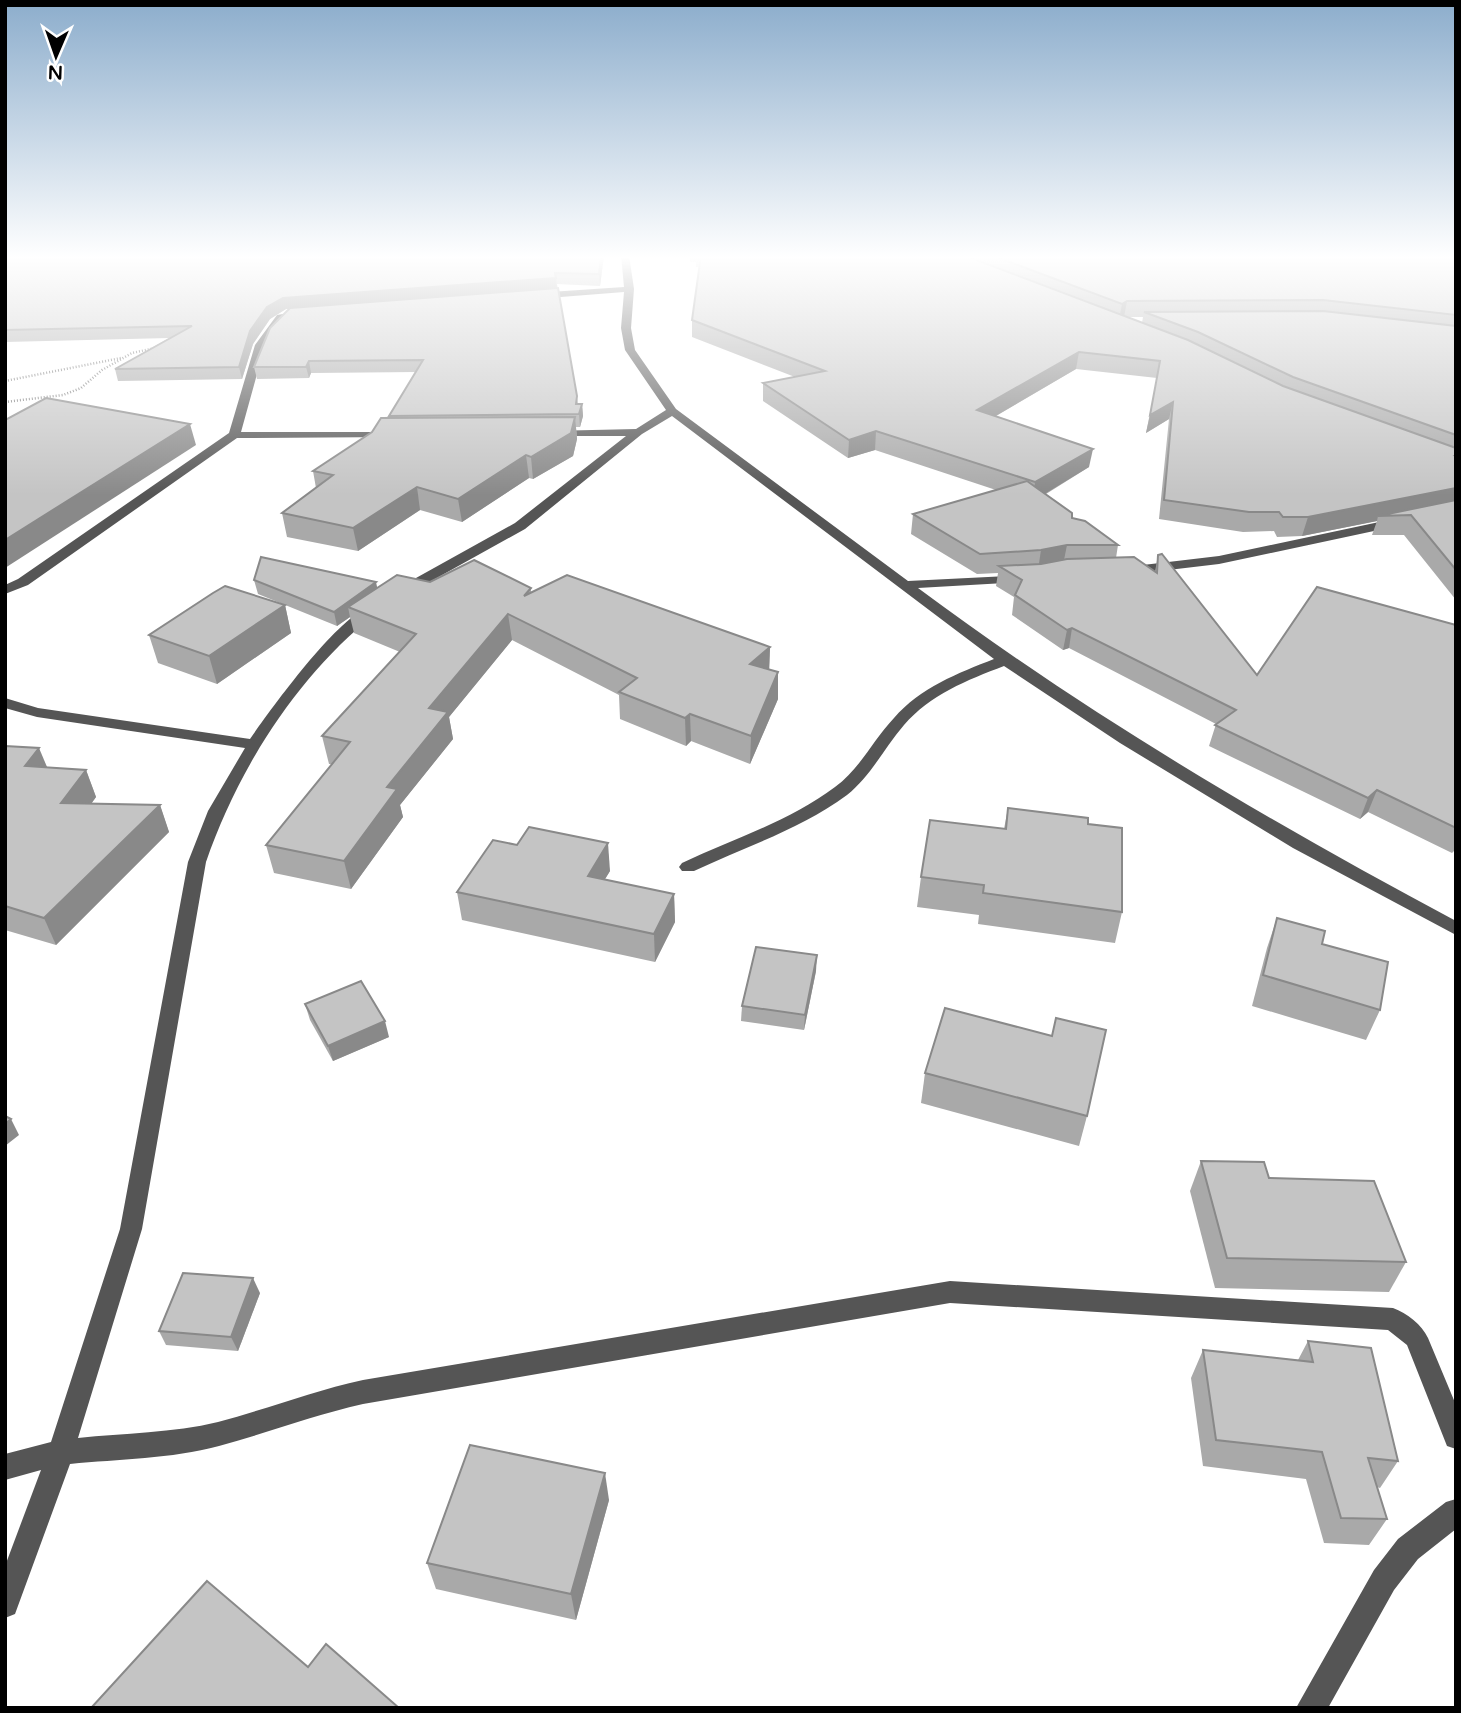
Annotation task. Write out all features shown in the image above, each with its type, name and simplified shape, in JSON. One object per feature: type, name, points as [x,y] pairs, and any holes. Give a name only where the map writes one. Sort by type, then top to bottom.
[{"type":"street","points":[[234,435],[260,345],[266,335]]},
{"type":"street","points":[[627,335],[630,350],[671,411],[1004,660],[1126,740],[1299,844],[1456,929]]},
{"type":"street","points":[[5,1604],[61,1452],[131,1229],[197,862],[208,828],[253,744],[347,628],[383,602],[520,526],[638,432],[671,411]]},
{"type":"street","points":[[543,433],[638,432]]},
{"type":"street","points":[[5,590],[23,582],[234,435],[410,435]]},
{"type":"street","points":[[1118,572],[1219,560],[1418,518]]},
{"type":"street","points":[[906,585],[1038,576]]},
{"type":"street","points":[[688,867],[814,808],[844,789],[863,769],[901,719],[925,699],[945,683],[1004,660]]},
{"type":"street","points":[[5,703],[37,712],[253,744]]},
{"type":"street","points":[[5,1466],[61,1452],[189,1440],[218,1434],[318,1402],[363,1392],[654,1345],[950,1292],[1393,1320],[1416,1338],[1456,1437]]},
{"type":"street","points":[[1311,1708],[1384,1580],[1408,1549],[1456,1512]]},
{"type":"path","points":[[5,402],[63,395],[81,388],[102,370],[125,358],[145,349],[161,348]]},
{"type":"path","points":[[5,381],[48,373],[60,368],[125,358]]},
{"type":"building","points":[[176,335],[249,335],[239,367],[115,369]]},
{"type":"building","points":[[267,335],[566,335],[577,396],[576,404],[582,404],[579,414],[389,416],[423,360],[309,361],[306,367],[254,367]]},
{"type":"building","points":[[731,335],[1175,335],[1283,386],[1456,448],[1456,488],[1308,517],[1283,517],[1279,512],[1249,512],[1164,500],[1173,402],[1150,415],[1160,361],[1079,352],[977,410],[1093,449],[1035,482],[876,431],[849,440],[763,383],[825,371]]},
{"type":"building","points":[[1204,335],[1456,335],[1456,435],[1293,377]]},
{"type":"building","points":[[46,398],[190,424],[5,540],[5,420]]},
{"type":"building","points":[[575,417],[571,433],[531,457],[526,455],[458,499],[417,487],[353,528],[282,513],[333,475],[313,471],[372,432],[381,418]]},
{"type":"building","points":[[1027,481],[1072,513],[1072,518],[1085,521],[1118,545],[1067,545],[1041,550],[980,554],[913,514]]},
{"type":"building","points":[[1456,500],[1456,570],[1411,515],[1378,516]]},
{"type":"building","points":[[1162,554],[1257,675],[1317,587],[1456,625],[1456,828],[1377,790],[1368,798],[1215,725],[1236,710],[1072,628],[1067,630],[1015,595],[1022,580],[999,566],[1041,564],[1067,559],[1134,557],[1157,573],[1158,555]]},
{"type":"building","points":[[261,557],[376,582],[334,612],[254,580]]},
{"type":"building","points":[[474,560],[531,588],[524,596],[567,575],[770,647],[750,664],[778,672],[751,736],[690,714],[685,718],[619,692],[637,678],[508,614],[429,708],[448,712],[387,787],[397,789],[344,861],[266,845],[350,742],[322,736],[416,634],[348,607],[397,575],[430,582]]},
{"type":"building","points":[[225,586],[285,605],[209,656],[149,635],[213,593]]},
{"type":"building","points":[[5,746],[39,748],[25,766],[86,770],[61,803],[160,805],[44,918],[5,906]]},
{"type":"building","points":[[1008,808],[1088,818],[1088,824],[1122,828],[1122,912],[983,893],[984,885],[921,877],[930,820],[1006,829]]},
{"type":"building","points":[[529,827],[608,843],[588,876],[674,894],[654,934],[457,892],[493,840],[517,845]]},
{"type":"building","points":[[1277,918],[1325,931],[1322,944],[1388,962],[1380,1010],[1263,975]]},
{"type":"building","points":[[756,947],[817,955],[805,1015],[742,1006]]},
{"type":"building","points":[[361,981],[385,1021],[328,1046],[305,1004]]},
{"type":"building","points":[[945,1008],[1052,1036],[1056,1018],[1106,1030],[1087,1116],[925,1073]]},
{"type":"building","points":[[1201,1161],[1264,1162],[1269,1178],[1374,1181],[1406,1262],[1227,1258]]},
{"type":"building","points":[[183,1273],[253,1278],[231,1337],[159,1331]]},
{"type":"building","points":[[1308,1341],[1371,1348],[1398,1461],[1368,1458],[1387,1519],[1341,1518],[1322,1452],[1216,1440],[1203,1350],[1313,1362]]},
{"type":"building","points":[[470,1445],[605,1473],[571,1594],[427,1563]]},
{"type":"building","points":[[207,1581],[308,1667],[326,1644],[399,1708],[91,1708]]}]
